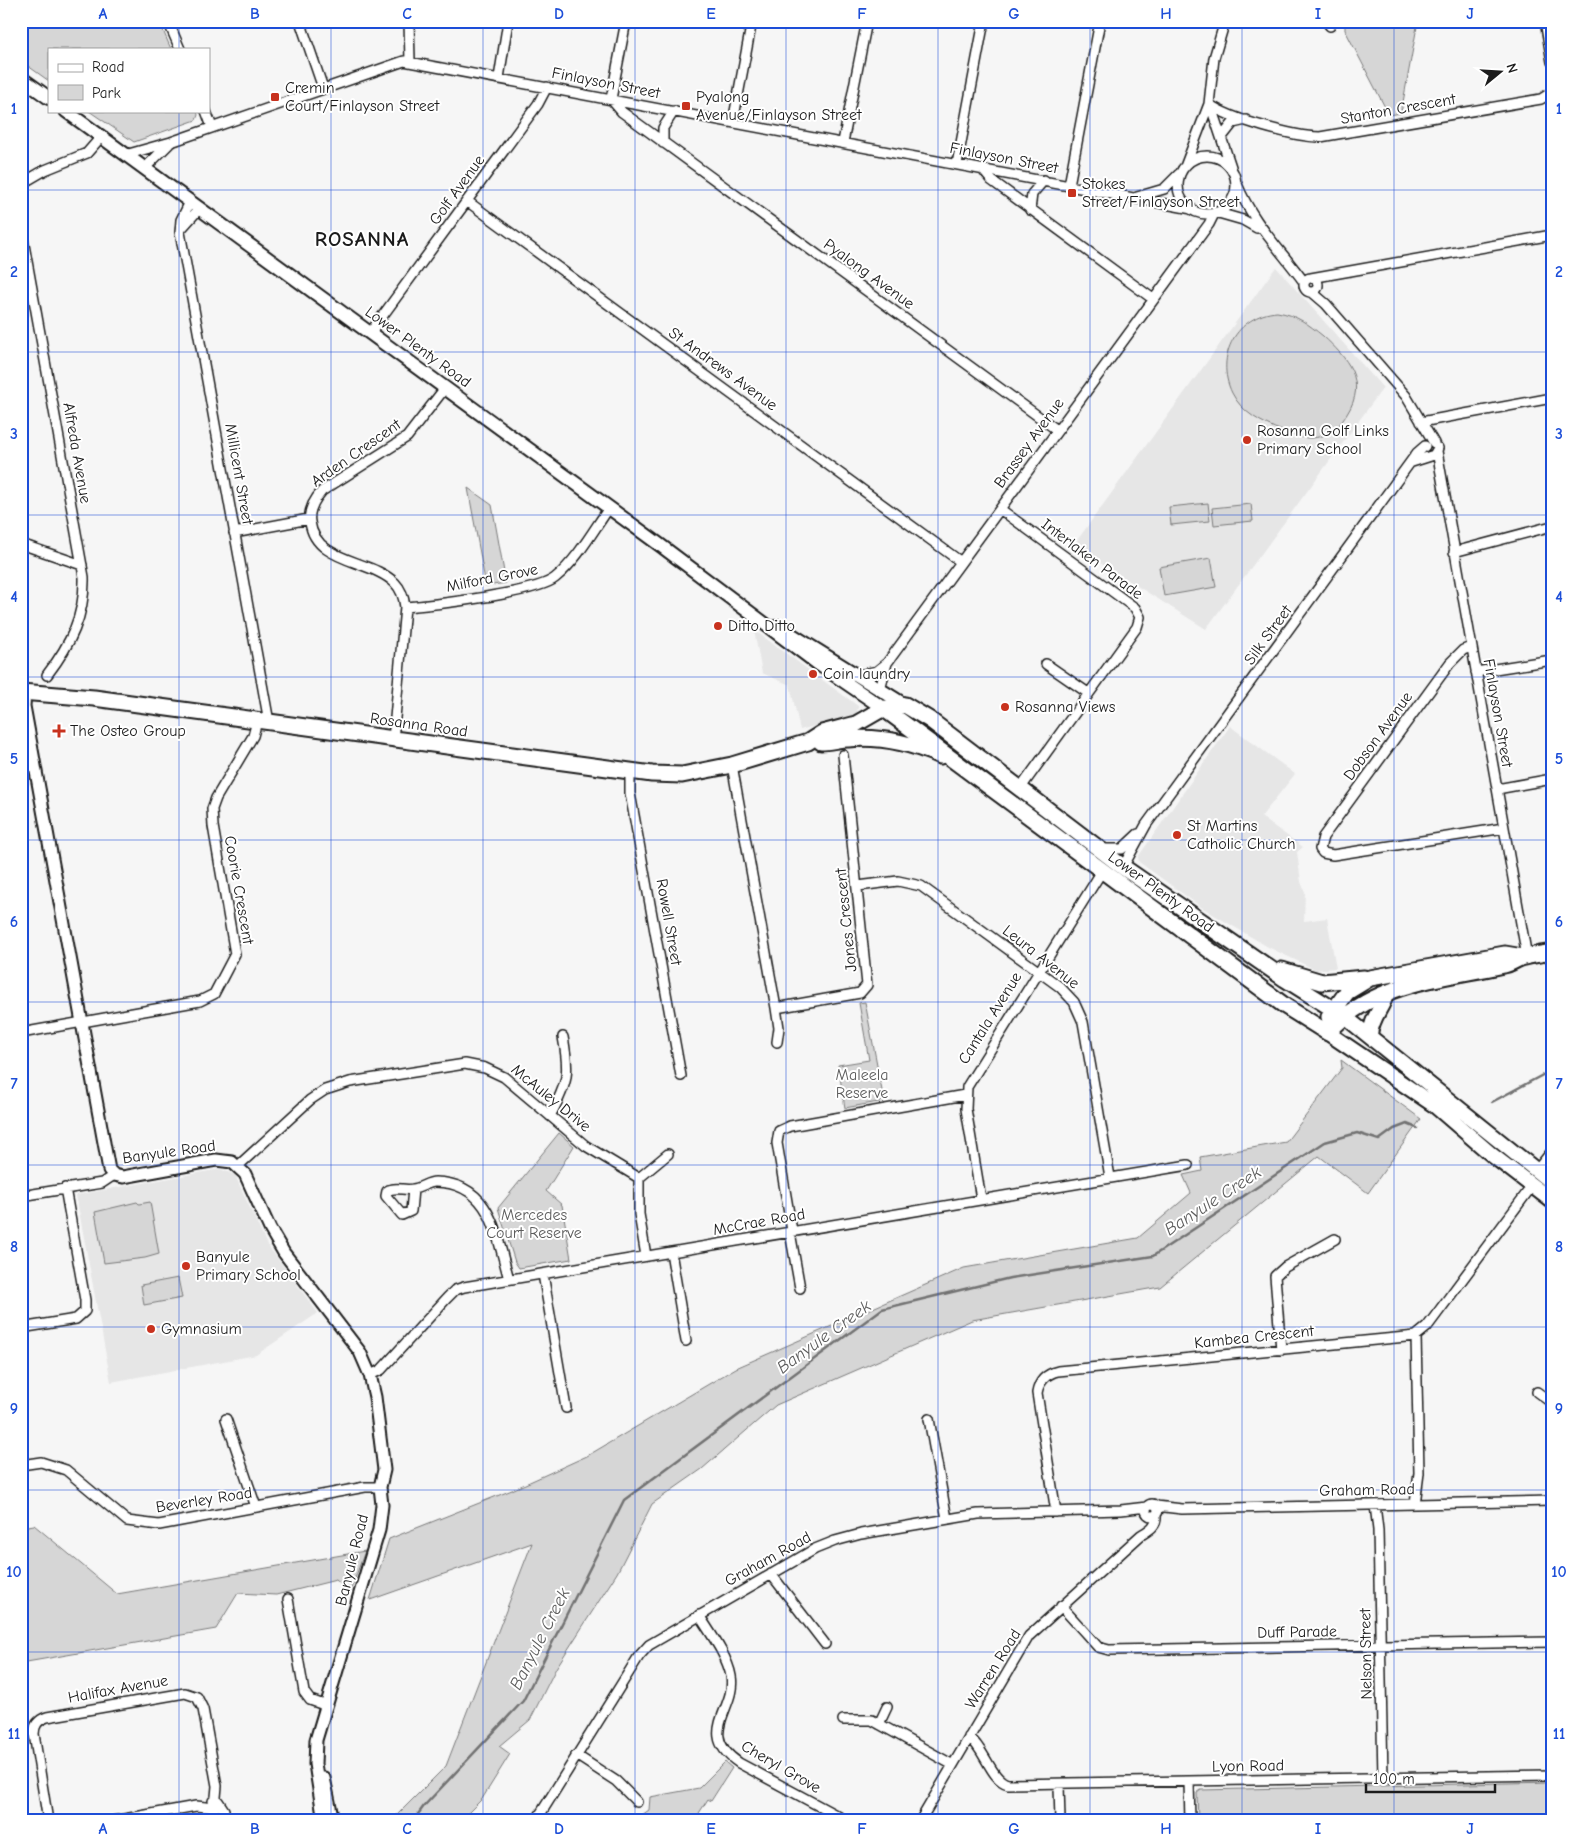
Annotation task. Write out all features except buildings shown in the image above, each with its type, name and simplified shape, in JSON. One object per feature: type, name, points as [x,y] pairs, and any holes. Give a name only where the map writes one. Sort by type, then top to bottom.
[{"type":"highway","name":"Rosanna Road","points":[[23,692],[94,698],[630,773],[682,774],[732,765],[808,742],[822,734],[856,724],[883,708]]},
{"type":"highway","name":"Lower Plenty Road","points":[[883,708],[903,710],[930,720],[1123,867],[1305,992],[1339,1013]]},
{"type":"highway","name":"Lower Plenty Road","points":[[903,710],[930,741],[1102,871],[1325,1031]]},
{"type":"highway","points":[[877,739],[889,734],[903,710]]},
{"type":"highway","points":[[930,720],[925,728],[930,741]]},
{"type":"highway","name":"Rosanna Road","points":[[808,742],[877,739],[915,746],[964,766]]},
{"type":"highway","points":[[1339,1013],[1386,992],[1458,974],[1506,965],[1525,957],[1552,952]]},
{"type":"highway","points":[[1264,964],[1322,982],[1380,975],[1505,954],[1525,957]]},
{"type":"highway","points":[[1325,1031],[1339,1013],[1345,995],[1366,979],[1380,975]]},
{"type":"highway","points":[[1305,992],[1315,1009],[1312,1014],[1305,1018]]},
{"type":"main road","points":[[21,78],[48,97]]},
{"type":"main road","name":"Lower Plenty Road","points":[[67,112],[609,508],[817,663],[883,708]]},
{"type":"main road","name":"Lower Plenty Road","points":[[749,611],[796,635],[860,675],[880,688],[903,710]]},
{"type":"main road","points":[[1370,1035],[1372,1022],[1383,1005],[1386,992]]},
{"type":"main road","name":"Lower Plenty Road","points":[[1339,1013],[1370,1035],[1552,1183]]},
{"type":"main road","name":"Lower Plenty Road","points":[[1325,1031],[1434,1105],[1552,1201]]},
{"type":"street","points":[[168,21],[180,48]]},
{"type":"street","points":[[300,21],[323,88]]},
{"type":"street","points":[[409,21],[410,61]]},
{"type":"street","points":[[499,78],[508,21]]},
{"type":"street","points":[[611,99],[626,21]]},
{"type":"street","points":[[733,122],[752,21]]},
{"type":"street","points":[[843,142],[867,21]]},
{"type":"street","points":[[957,164],[984,21]]},
{"type":"street","points":[[1069,185],[1100,21]]},
{"type":"street","points":[[1185,166],[1197,158],[1210,156],[1222,161],[1234,176],[1235,191],[1227,206],[1215,212],[1204,213],[1194,210],[1184,202],[1178,188],[1179,178],[1210,104],[1214,58],[1225,21]]},
{"type":"street","points":[[1545,21],[1552,62]]},
{"type":"street","name":"Finlayson Street","points":[[126,155],[212,128],[393,63],[410,61],[1134,197],[1154,203],[1194,210]]},
{"type":"street","name":"Golf Avenue","points":[[370,333],[538,104],[547,87]]},
{"type":"street","name":"Stanton Crescent","points":[[1210,104],[1222,111],[1249,121],[1299,135],[1320,137],[1541,99],[1552,92]]},
{"type":"street","name":"Pyalong Avenue","points":[[611,99],[622,112],[663,143],[1057,430]]},
{"type":"street","name":"Finlayson Street","points":[[1210,104],[1246,206],[1262,230],[1295,269],[1312,284],[1326,304],[1406,396],[1421,422],[1440,474],[1504,828],[1525,957]]},
{"type":"street","points":[[663,143],[662,128],[674,111]]},
{"type":"street","points":[[206,112],[212,128]]},
{"type":"street","points":[[1222,137],[1233,123],[1249,121]]},
{"type":"street","points":[[21,184],[53,166],[86,153],[101,137]]},
{"type":"street","name":"Finlayson Street","points":[[144,169],[171,142]]},
{"type":"street","name":"Finlayson Street","points":[[1134,197],[1150,195],[1166,188],[1185,166]]},
{"type":"street","points":[[982,169],[991,180],[1030,210],[1153,299]]},
{"type":"street","points":[[1030,210],[1032,194],[1044,180]]},
{"type":"street","name":"St Andrews Avenue","points":[[467,201],[961,562]]},
{"type":"street","name":"Millicent Street","points":[[195,206],[180,220],[180,232],[234,533],[263,722]]},
{"type":"street","points":[[1194,210],[1200,225],[1195,241]]},
{"type":"street","name":"Finlayson Street","points":[[1215,212],[1246,221],[1262,230]]},
{"type":"street","name":"Brassey Avenue","points":[[860,675],[877,671],[887,662],[1211,221],[1215,212]]},
{"type":"street","name":"Alfreda Avenue","points":[[21,228],[82,565],[84,588],[79,621],[67,647],[47,674]]},
{"type":"street","points":[[1312,284],[1332,275],[1552,235]]},
{"type":"street","name":"Arden Crescent","points":[[309,519],[312,506],[322,491],[408,437],[445,388]]},
{"type":"street","points":[[1421,422],[1552,398]]},
{"type":"street","name":"Silk Street","points":[[1123,867],[1146,825],[1412,462],[1430,449]]},
{"type":"street","name":"Milford Grove","points":[[405,607],[526,590],[548,583],[568,564],[609,508]]},
{"type":"street","name":"Interlaken Parade","points":[[1000,509],[1138,610],[1139,624],[1020,789]]},
{"type":"street","points":[[234,533],[309,519],[314,536],[322,545],[396,583],[402,594],[405,607],[393,740]]},
{"type":"street","points":[[1454,552],[1552,526]]},
{"type":"street","points":[[21,544],[82,565]]},
{"type":"street","name":"Dobson Avenue","points":[[1471,647],[1461,652],[1444,671],[1323,837],[1320,845],[1321,851],[1325,854],[1336,855],[1504,828]]},
{"type":"street","points":[[1476,672],[1552,660]]},
{"type":"street","name":"Brassey Avenue","points":[[880,688],[887,662]]},
{"type":"street","points":[[1046,664],[1088,694]]},
{"type":"street","name":"Banyule Road","points":[[23,692],[24,706],[111,1173],[123,1177],[222,1160],[238,1166],[245,1174],[270,1229],[284,1253],[360,1352],[370,1375],[379,1422],[383,1460],[380,1487],[382,1505],[375,1550],[316,1740],[315,1764],[324,1821]]},
{"type":"street","name":"Coorie Crescent","points":[[21,1032],[200,1000],[208,998],[218,989],[235,954],[213,826],[212,809],[216,798],[263,722]]},
{"type":"street","name":"Jones Crescent","points":[[776,1008],[855,994],[865,989],[868,981],[843,755]]},
{"type":"street","points":[[732,765],[776,1008],[779,1028],[777,1042]]},
{"type":"street","name":"Rowell Street","points":[[630,773],[630,793],[681,1076]]},
{"type":"street","points":[[1497,789],[1552,779]]},
{"type":"street","name":"Silk Street","points":[[1099,849],[1122,849],[1146,825]]},
{"type":"street","name":"Cantala Avenue","points":[[965,1094],[971,1078],[1102,871]]},
{"type":"street","name":"Leura Avenue","points":[[858,886],[898,881],[921,886],[1066,992],[1081,1015],[1110,1177]]},
{"type":"street","points":[[550,1116],[567,1078],[563,1037]]},
{"type":"street","name":"McAuley Drive","points":[[238,1166],[310,1100],[325,1090],[350,1082],[444,1066],[470,1064],[495,1072],[512,1083],[586,1146],[630,1170],[639,1178]]},
{"type":"street","points":[[800,1288],[777,1144],[779,1131],[790,1126],[965,1094],[982,1199]]},
{"type":"street","points":[[1536,1171],[1552,1151]]},
{"type":"street","points":[[646,1256],[639,1214],[639,1178],[668,1154]]},
{"type":"street","name":"McCrae Road","points":[[370,1375],[381,1370],[455,1290],[509,1279],[1188,1165]]},
{"type":"street","points":[[21,1196],[90,1184],[111,1173]]},
{"type":"street","points":[[413,1189],[433,1182],[458,1184],[477,1195],[489,1212],[509,1279]]},
{"type":"street","points":[[1419,1504],[1416,1336],[1427,1327],[1532,1186]]},
{"type":"street","points":[[21,1328],[76,1319],[82,1315],[86,1305],[65,1188]]},
{"type":"street","points":[[1281,1350],[1276,1276],[1285,1267],[1335,1239]]},
{"type":"street","points":[[671,1252],[686,1340]]},
{"type":"street","points":[[543,1274],[566,1408]]},
{"type":"street","name":"Kambea Crescent","points":[[1056,1512],[1037,1393],[1040,1383],[1048,1374],[1058,1371],[1416,1336]]},
{"type":"street","points":[[1537,1392],[1552,1402]]},
{"type":"street","points":[[226,1419],[256,1507]]},
{"type":"street","points":[[930,1419],[947,1519]]},
{"type":"street","name":"Beverley Road","points":[[21,1465],[41,1462],[66,1470],[127,1521],[159,1525],[365,1486],[380,1487]]},
{"type":"street","name":"Graham Road","points":[[536,1821],[644,1650],[662,1635],[770,1574],[835,1541],[947,1519],[991,1513],[1121,1510],[1152,1512],[1182,1509],[1552,1501]]},
{"type":"street","name":"Nelson Street","points":[[1378,1505],[1383,1778]]},
{"type":"street","name":"Warren Road","points":[[920,1821],[1025,1642],[1061,1606],[1141,1535],[1152,1512]]},
{"type":"street","points":[[770,1574],[825,1644]]},
{"type":"street","points":[[288,1599],[304,1692],[310,1700],[328,1706]]},
{"type":"street","name":"Duff Parade","points":[[1061,1606],[1095,1644],[1109,1650],[1552,1642]]},
{"type":"street","name":"Cheryl Grove","points":[[699,1615],[726,1662],[731,1678],[730,1694],[719,1726],[720,1739],[726,1751],[739,1763],[847,1821]]},
{"type":"street","name":"Halifax Avenue","points":[[48,1821],[34,1734],[40,1720],[47,1717],[185,1693],[195,1695],[202,1704],[217,1786],[216,1805],[222,1807],[223,1821]]},
{"type":"street","points":[[879,1724],[887,1708]]},
{"type":"street","name":"Banyule Road","points":[[324,1719],[321,1756],[333,1821]]},
{"type":"street","points":[[842,1720],[867,1719],[953,1765]]},
{"type":"street","name":"Lyon Road","points":[[969,1737],[978,1745],[1003,1783],[1059,1785],[1552,1775]]},
{"type":"street","points":[[576,1755],[616,1781],[637,1802]]},
{"type":"street","points":[[1189,1782],[1190,1821]]},
{"type":"street","points":[[1059,1785],[1060,1821]]},
{"type":"street","points":[[113,1821],[196,1806],[216,1805]]},
{"type":"shaded area","name":"Rosanna Golf Links Primary School","points":[[1276,267],[1383,388],[1206,629],[1073,546]]},
{"type":"shaded area","points":[[754,630],[858,706],[857,714],[800,730],[790,685],[762,673]]},
{"type":"shaded area","points":[[1230,726],[1295,774],[1261,817],[1303,847],[1297,852],[1301,882],[1305,892],[1304,921],[1327,918],[1336,968],[1316,970],[1268,947],[1201,907],[1139,862],[1138,857]]},
{"type":"shaded area","name":"Banyule Primary School","points":[[220,1169],[235,1175],[266,1243],[318,1313],[256,1355],[111,1382],[76,1195]]},
{"type":"green space","points":[[21,21],[159,21],[171,48],[48,48],[48,80],[21,61]]},
{"type":"green space","points":[[1345,21],[1418,21],[1401,113],[1389,115],[1345,30]]},
{"type":"green space","points":[[90,112],[197,112],[196,120],[134,142]]},
{"type":"green space","points":[[1277,312],[1296,318],[1318,332],[1340,353],[1352,371],[1355,381],[1353,402],[1340,424],[1334,430],[1322,436],[1302,437],[1267,424],[1247,412],[1232,393],[1227,379],[1226,365],[1228,352],[1233,340],[1240,329],[1251,321],[1263,315]]},
{"type":"green space","points":[[468,488],[492,505],[506,583],[486,586]]},
{"type":"green space","points":[[1208,503],[1210,521],[1171,525],[1169,507]]},
{"type":"green space","points":[[1251,504],[1253,521],[1214,525],[1212,508]]},
{"type":"green space","points":[[1211,558],[1216,587],[1164,596],[1159,567]]},
{"type":"green space","name":"Maleela Reserve","points":[[865,1002],[884,1101],[845,1108],[838,1065],[869,1060],[859,1003]]},
{"type":"green space","points":[[1341,1060],[1421,1119],[1368,1193],[1319,1156],[1160,1287],[972,1320],[776,1405],[702,1469],[652,1504],[617,1573],[556,1668],[530,1720],[499,1746],[510,1754],[482,1799],[460,1821],[391,1821],[446,1766],[532,1543],[370,1600],[389,1539],[512,1490],[587,1456],[736,1368],[964,1268],[1138,1238],[1191,1193],[1183,1175],[1202,1171],[1200,1157],[1286,1142],[1342,1068]]},
{"type":"green space","name":"Mercedes Court Reserve","points":[[559,1133],[574,1146],[546,1191],[562,1205],[571,1259],[519,1268],[515,1262],[498,1208]]},
{"type":"green space","points":[[137,1202],[139,1204],[150,1202],[159,1254],[145,1258],[104,1263],[95,1212]]},
{"type":"green space","points":[[178,1278],[182,1298],[144,1305],[141,1285]]},
{"type":"green space","points":[[21,1524],[22,1527],[34,1525],[117,1594],[365,1551],[350,1592],[336,1580],[276,1595],[238,1593],[216,1629],[21,1663]]},
{"type":"green space","points":[[725,1762],[732,1768],[711,1801],[708,1799],[694,1821],[638,1821],[639,1817],[649,1810],[650,1797],[699,1788]]},
{"type":"green space","points":[[1552,1782],[1552,1821],[1198,1821],[1197,1793],[1201,1790]]},
{"type":"waterway","points":[[46,21],[84,23],[87,21]]},
{"type":"waterway","name":"Banyule Creek","points":[[1492,1102],[1552,1070]]},
{"type":"waterway","name":"Banyule Creek","points":[[413,1821],[424,1806],[523,1701],[624,1500],[882,1309],[1010,1278],[1153,1256],[1325,1142],[1357,1133],[1379,1140],[1394,1129],[1407,1124],[1417,1128]]},
{"type":"place","name":"Cremin Court/Finlayson Street","points":[[275,97]]},
{"type":"place","name":"Pyalong Avenue/Finlayson Street","points":[[686,106]]},
{"type":"place","name":"Stokes Street/Finlayson Street","points":[[1072,193]]},
{"type":"place","name":"Rosanna Golf Links Primary School","points":[[1247,440]]},
{"type":"place","name":"Ditto Ditto","points":[[718,626]]},
{"type":"place","name":"Coin laundry","points":[[813,674]]},
{"type":"place","name":"Rosanna Views","points":[[1005,707]]},
{"type":"place","name":"The Osteo Group","points":[[59,731]]},
{"type":"place","name":"St Martins Catholic Church","points":[[1177,835]]},
{"type":"place","name":"Banyule Primary School","points":[[186,1266]]},
{"type":"place","name":"Gymnasium","points":[[151,1329]]},
{"type":"district","name":"ROSANNA","points":[[362,239]]}]
